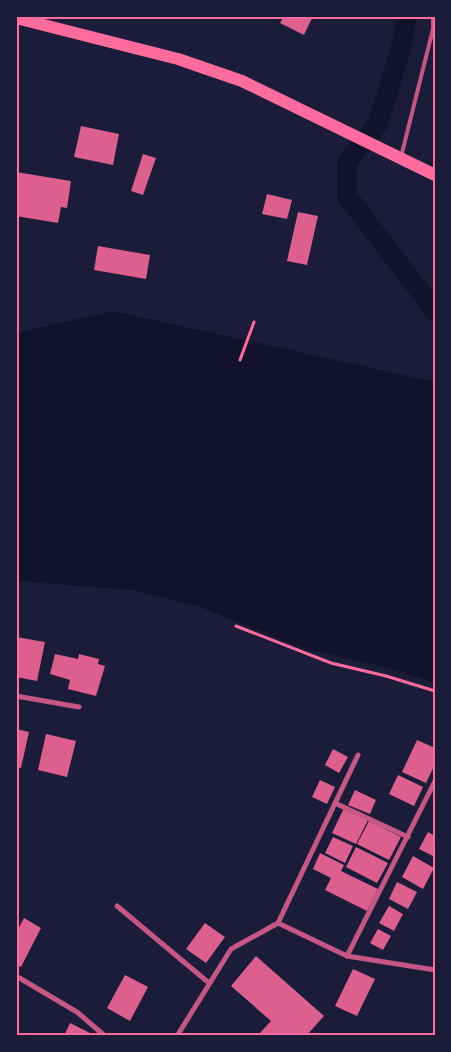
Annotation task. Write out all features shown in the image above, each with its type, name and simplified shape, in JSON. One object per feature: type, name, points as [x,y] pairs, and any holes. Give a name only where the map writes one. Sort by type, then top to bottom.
[{"type":"main road","points":[[16,18],[178,59],[242,81],[435,175]]},
{"type":"street","points":[[16,696],[78,706]]},
{"type":"street","points":[[177,1036],[231,949],[278,923],[358,755]]},
{"type":"street","points":[[347,956],[435,781]]},
{"type":"street","points":[[335,803],[408,837]]},
{"type":"street","points":[[117,906],[209,983]]},
{"type":"street","points":[[278,923],[347,956],[435,970]]},
{"type":"street","points":[[16,976],[77,1012],[106,1036]]},
{"type":"lane","points":[[395,157],[433,29],[433,16]]},
{"type":"path","points":[[240,360],[254,322]]},
{"type":"path","points":[[236,626],[331,663],[435,691]]},
{"type":"shaded area","points":[[113,311],[435,382],[435,683],[395,670],[302,648],[203,608],[132,590],[16,581],[16,333]]},
{"type":"building","points":[[284,16],[313,16],[304,35],[280,23]]},
{"type":"building","points":[[81,126],[119,134],[113,165],[74,157]]},
{"type":"building","points":[[143,154],[156,158],[143,195],[131,191]]},
{"type":"building","points":[[16,172],[71,181],[67,208],[61,207],[58,223],[16,216]]},
{"type":"building","points":[[267,194],[292,200],[287,219],[262,214]]},
{"type":"building","points":[[298,212],[318,216],[307,265],[287,261]]},
{"type":"building","points":[[98,246],[150,255],[146,279],[94,270]]},
{"type":"building","points":[[16,637],[45,642],[37,681],[16,677]]},
{"type":"building","points":[[55,654],[78,659],[79,654],[99,659],[98,664],[105,666],[96,696],[68,689],[70,680],[50,674]]},
{"type":"building","points":[[16,729],[29,732],[21,768],[16,767]]},
{"type":"building","points":[[46,734],[76,741],[67,777],[38,770]]},
{"type":"building","points":[[417,740],[435,748],[435,764],[426,783],[402,772]]},
{"type":"building","points":[[333,749],[348,757],[339,773],[325,765]]},
{"type":"building","points":[[398,775],[423,787],[414,806],[389,794]]},
{"type":"building","points":[[320,780],[335,787],[327,804],[312,797]]},
{"type":"building","points":[[355,790],[376,800],[370,814],[348,805]]},
{"type":"building","points":[[344,808],[368,820],[356,844],[332,833]]},
{"type":"building","points":[[369,821],[401,837],[389,860],[357,844]]},
{"type":"building","points":[[428,832],[435,836],[435,857],[419,849]]},
{"type":"building","points":[[333,837],[353,846],[345,863],[325,853]]},
{"type":"building","points":[[356,847],[388,863],[377,883],[346,867]]},
{"type":"building","points":[[320,853],[344,865],[341,871],[378,889],[367,911],[325,890],[331,878],[313,869]]},
{"type":"building","points":[[413,856],[434,868],[423,889],[402,877]]},
{"type":"building","points":[[397,882],[417,892],[408,909],[389,899]]},
{"type":"building","points":[[389,906],[403,914],[394,931],[379,923]]},
{"type":"building","points":[[24,918],[41,928],[21,967],[16,965],[16,933]]},
{"type":"building","points":[[205,923],[225,937],[206,963],[186,949]]},
{"type":"building","points":[[378,929],[391,936],[383,950],[370,943]]},
{"type":"building","points":[[256,956],[324,1016],[306,1036],[264,1036],[260,1033],[271,1021],[231,986]]},
{"type":"building","points":[[353,969],[375,979],[357,1016],[335,1006]]},
{"type":"building","points":[[125,975],[148,987],[130,1021],[107,1008]]},
{"type":"building","points":[[70,1023],[90,1033],[88,1036],[64,1036]]},
{"type":"waterway","points":[[407,16],[400,52],[378,124],[347,162],[347,196],[435,311]]}]
